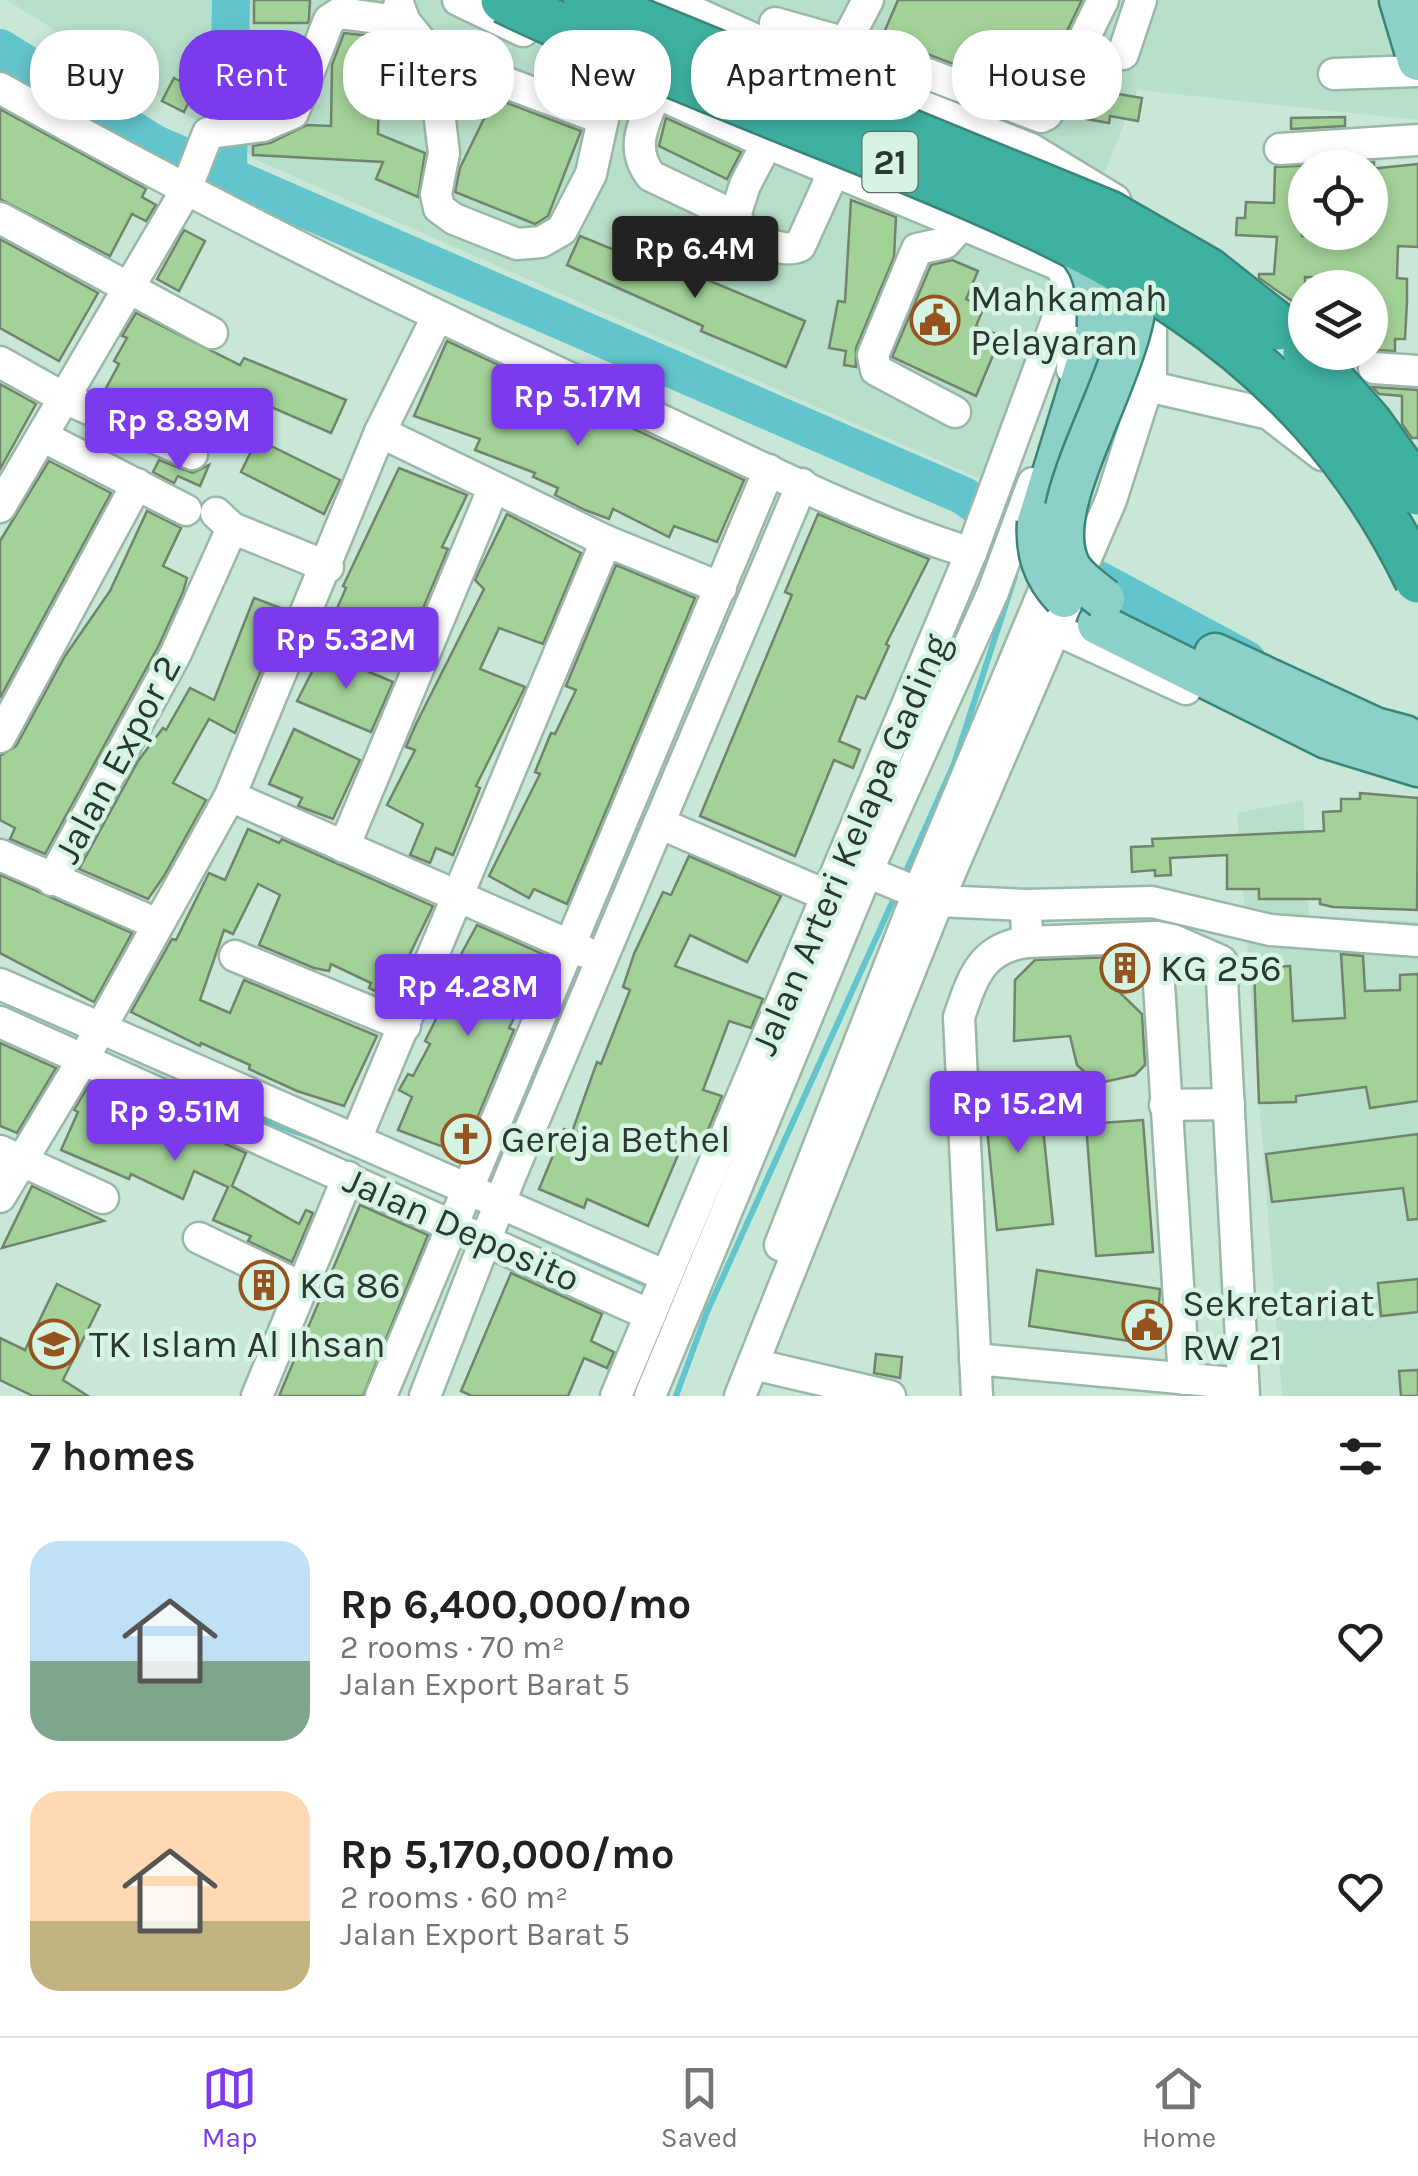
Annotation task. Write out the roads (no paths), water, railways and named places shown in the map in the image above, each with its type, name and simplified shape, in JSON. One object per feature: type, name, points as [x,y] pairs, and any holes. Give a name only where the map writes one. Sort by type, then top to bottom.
[{"type":"highway","name":"21","points":[[507,0],[677,77],[997,206],[1144,280],[1218,333],[1290,398],[1354,473],[1418,580]]},
{"type":"highway","name":"21","points":[[586,0],[1109,214],[1208,271],[1288,336]]},
{"type":"highway","name":"21","points":[[1320,370],[1369,423],[1418,492]]},
{"type":"main road","points":[[507,0],[1039,222],[1074,244],[1095,279],[1098,327],[1038,522],[1040,558],[1049,581],[1098,624],[1196,676],[1327,738],[1418,766]]},
{"type":"main road","points":[[600,0],[996,162],[1111,218],[1134,252],[1140,290],[1133,325],[1073,487],[1065,525],[1070,566],[1104,599],[1132,615],[1376,728],[1418,740]]},
{"type":"main road","points":[[1400,0],[1418,60]]},
{"type":"street","points":[[458,0],[534,37]]},
{"type":"street","points":[[852,30],[868,0]]},
{"type":"street","points":[[932,84],[1041,116],[1047,114],[1102,0]]},
{"type":"street","points":[[1123,54],[1141,0]]},
{"type":"street","points":[[672,1],[774,23]]},
{"type":"street","points":[[0,508],[187,187],[208,133],[263,126],[292,114],[328,20],[340,13],[401,11]]},
{"type":"street","points":[[1334,74],[1418,71]]},
{"type":"street","points":[[0,88],[437,317],[769,470],[974,546]]},
{"type":"street","points":[[671,101],[1038,254],[1059,265],[1076,291],[1152,275]]},
{"type":"street","points":[[898,197],[933,109]]},
{"type":"street","name":"Jalan Arteri Kelapa Gading","points":[[650,1396],[688,1306],[895,884],[1086,564],[1147,386],[1152,275],[1150,254],[1137,226],[1104,191],[1031,149],[933,109]]},
{"type":"street","points":[[440,120],[444,152],[436,194],[439,208],[454,219],[517,244],[541,242],[562,230],[590,174],[604,120]]},
{"type":"street","points":[[646,120],[638,143],[651,176],[735,216],[750,234],[796,249],[812,226],[834,171]]},
{"type":"street","points":[[1280,149],[1418,140]]},
{"type":"street","points":[[735,216],[744,185],[767,143]]},
{"type":"street","points":[[0,218],[126,290],[212,333]]},
{"type":"street","points":[[955,412],[876,370],[873,355],[917,249],[945,243],[963,223]]},
{"type":"street","name":"Jalan Arteri Kelapa Gading","points":[[740,1396],[753,1364],[895,884],[974,546],[1064,301],[1076,291]]},
{"type":"street","name":"Jalan Arteri Kelapa Gading","points":[[719,1396],[1001,568],[1062,409],[1075,358],[1076,291]]},
{"type":"street","points":[[0,1197],[11,1155],[91,1046],[230,796],[328,567],[380,432],[437,317]]},
{"type":"street","name":"Jalan Arteri Kelapa Gading","points":[[1051,622],[1076,505],[1132,367],[1150,338]]},
{"type":"street","points":[[0,362],[64,398],[192,454]]},
{"type":"street","points":[[1388,369],[1418,371]]},
{"type":"street","points":[[1147,386],[1268,414],[1325,458],[1362,500]]},
{"type":"street","points":[[1325,458],[1391,424]]},
{"type":"street","points":[[380,432],[606,541],[721,588]]},
{"type":"street","points":[[42,436],[137,484],[328,567]]},
{"type":"street","points":[[425,1396],[493,1220],[585,952],[769,470]]},
{"type":"street","points":[[0,738],[137,484]]},
{"type":"street","points":[[381,1396],[462,1206],[585,952],[659,823],[802,484]]},
{"type":"street","points":[[344,847],[493,489]]},
{"type":"street","name":"Jalan Expor 2","points":[[52,880],[176,653],[212,517]]},
{"type":"street","points":[[356,1138],[606,541]]},
{"type":"street","points":[[1051,622],[1318,748],[1418,779]]},
{"type":"street","points":[[230,796],[585,952]]},
{"type":"street","points":[[659,823],[830,897]]},
{"type":"street","points":[[0,855],[157,924]]},
{"type":"street","points":[[895,884],[1026,905],[1152,902],[1270,930],[1418,941]]},
{"type":"street","name":"Jalan Arteri Kelapa Gading","points":[[616,1396],[830,897],[895,884]]},
{"type":"street","points":[[1026,905],[1027,942]]},
{"type":"street","points":[[976,1359],[1184,1379],[1244,1390],[1219,920]]},
{"type":"street","points":[[977,1396],[959,1018],[968,989],[988,955],[1003,945],[1027,942],[1156,937],[1222,961]]},
{"type":"street","points":[[1156,937],[1184,1379]]},
{"type":"street","points":[[235,956],[405,1026]]},
{"type":"street","points":[[0,984],[91,1046]]},
{"type":"street","points":[[0,1022],[91,1046],[198,1093],[356,1138],[462,1206],[658,1294]]},
{"type":"street","name":"Jalan Deposito","points":[[198,1093],[348,1176],[462,1206]]},
{"type":"street","points":[[1165,1105],[1229,1104]]},
{"type":"street","points":[[11,1155],[103,1198]]},
{"type":"street","points":[[257,1396],[348,1176]]},
{"type":"street","name":"Jalan Deposito","points":[[493,1220],[658,1294]]},
{"type":"street","points":[[199,1238],[300,1287]]},
{"type":"street","points":[[753,1364],[890,1396]]},
{"type":"waterway","points":[[228,167],[231,0]]},
{"type":"waterway","points":[[0,48],[155,144],[964,496],[1026,541],[1247,660]]},
{"type":"waterway","points":[[903,878],[954,764],[1015,576]]},
{"type":"waterway","points":[[676,1396],[707,1312],[896,894]]},
{"type":"waterway","points":[[188,1083],[261,1120],[323,1141]]},
{"type":"waterway","points":[[540,1237],[652,1287]]},
{"type":"place","name":"Mahkamah Pelayaran","points":[[935,320]]},
{"type":"place","name":"KG 256","points":[[1125,968]]},
{"type":"place","name":"Gereja Bethel","points":[[466,1139]]},
{"type":"place","name":"KG 86","points":[[264,1285]]},
{"type":"place","name":"Sekretariat RW 21","points":[[1147,1325]]},
{"type":"place","name":"TK Islam Al Ihsan","points":[[54,1344]]}]
